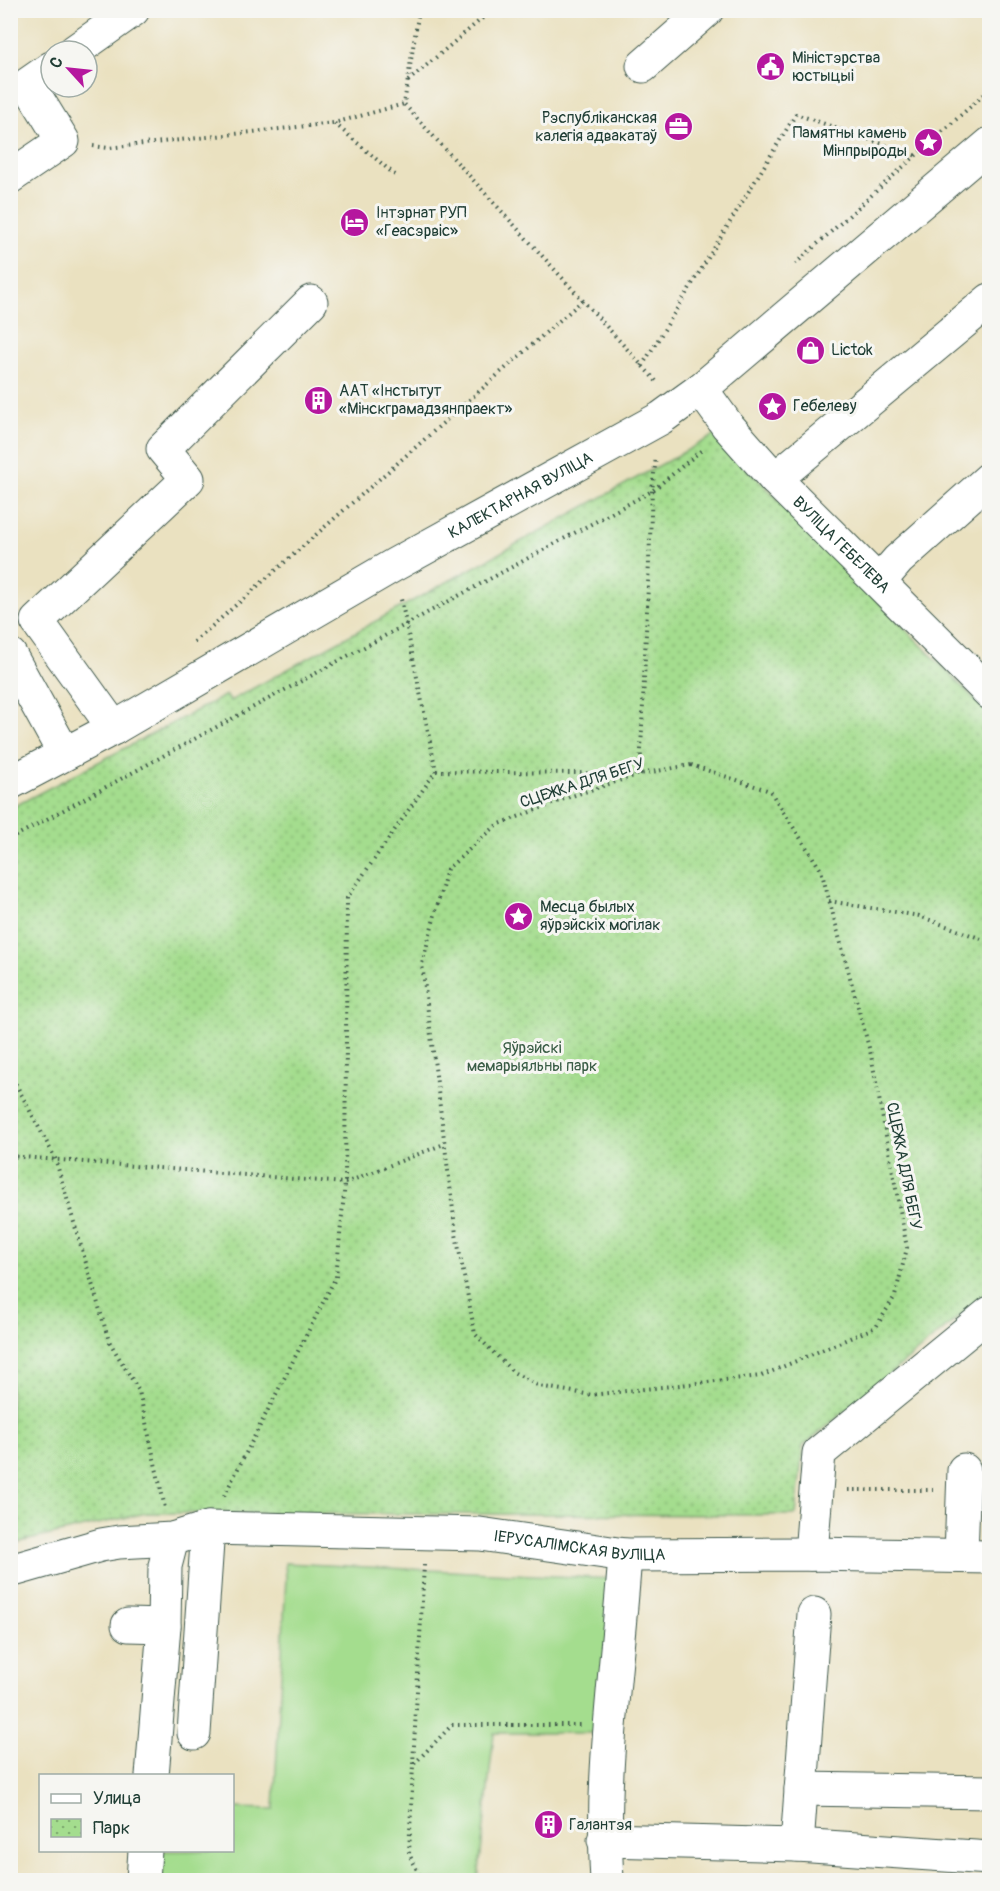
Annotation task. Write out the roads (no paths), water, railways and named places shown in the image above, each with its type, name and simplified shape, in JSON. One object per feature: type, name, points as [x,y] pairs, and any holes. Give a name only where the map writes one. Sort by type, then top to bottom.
[{"type":"street","points":[[92,39],[133,10]]},
{"type":"street","points":[[643,66],[707,10]]},
{"type":"street","points":[[10,177],[63,141],[28,84],[39,76]]},
{"type":"street","name":"КАЛЕКТАРНАЯ ВУЛІЦА","points":[[10,783],[114,729],[394,565],[661,418],[701,389],[990,144]]},
{"type":"street","points":[[775,478],[990,300]]},
{"type":"street","points":[[114,729],[37,621],[188,479],[163,449],[311,302]]},
{"type":"street","name":"ВУЛІЦА ГЕБЕЛЕВА","points":[[701,389],[727,425],[775,478],[988,689]]},
{"type":"street","points":[[879,582],[898,560],[990,478]]},
{"type":"street","points":[[10,655],[64,753]]},
{"type":"street","points":[[811,1554],[819,1453],[990,1313]]},
{"type":"street","points":[[964,1480],[975,1556]]},
{"type":"street","points":[[194,1733],[208,1528]]},
{"type":"street","name":"ІЕРУСАЛІМСКАЯ ВУЛІЦА","points":[[10,1571],[101,1545],[172,1539],[208,1528],[480,1534],[625,1555],[975,1556]]},
{"type":"street","points":[[152,1774],[164,1626],[165,1566],[172,1539]]},
{"type":"street","points":[[607,1881],[604,1840],[625,1555]]},
{"type":"street","points":[[797,1845],[814,1614]]},
{"type":"street","points":[[128,1625],[164,1626]]},
{"type":"street","points":[[801,1789],[990,1792]]},
{"type":"street","points":[[604,1840],[797,1845],[990,1858]]},
{"type":"street","points":[[143,1881],[145,1852]]},
{"type":"place","name":"Міністэрства юстыцыі","points":[[771,67]]},
{"type":"place","name":"Рэспубліканская калегія адвакатаў","points":[[678,127]]},
{"type":"place","name":"Памятны камень Мінпрыроды","points":[[928,142]]},
{"type":"place","name":"Інтэрнат РУП «Геасэрвіс»","points":[[355,222]]},
{"type":"place","name":"Lictok","points":[[810,350]]},
{"type":"place","name":"ААТ «Інстытут «Мінскграмадзянпраект»","points":[[318,400]]},
{"type":"place","name":"Гебелеву","points":[[772,406]]},
{"type":"place","name":"Месца былых яўрэйскіх могілак","points":[[519,916]]},
{"type":"place","name":"Галантэя","points":[[548,1825]]},
{"type":"park label","name":"Яўрэйскі мемарыяльны парк","points":[[532,1057]]}]
